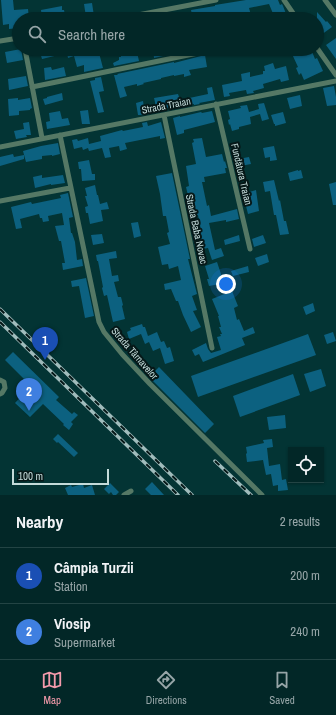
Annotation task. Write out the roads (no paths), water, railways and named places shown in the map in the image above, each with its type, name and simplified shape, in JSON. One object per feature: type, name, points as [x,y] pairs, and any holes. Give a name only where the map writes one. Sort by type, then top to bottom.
[{"type":"street","points":[[153,12],[216,0]]},
{"type":"street","points":[[284,0],[292,12]]},
{"type":"street","points":[[325,0],[336,15]]},
{"type":"street","points":[[0,41],[12,39]]},
{"type":"street","points":[[26,56],[42,138]]},
{"type":"street","points":[[32,87],[183,56]]},
{"type":"street","points":[[323,56],[336,75]]},
{"type":"street","name":"Strada Traian","points":[[0,146],[336,81]]},
{"type":"street","name":"Fundătura Traian","points":[[216,104],[250,248]]},
{"type":"street","name":"Strada Baba Novac","points":[[164,114],[212,348]]},
{"type":"street","name":"Strada Târnavelor","points":[[60,135],[99,322],[104,332],[150,384],[262,495]]},
{"type":"street","points":[[0,201],[70,188]]},
{"type":"street","points":[[0,380],[4,382],[5,388],[2,394],[0,394]]},
{"type":"street","points":[[124,495],[131,491]]},
{"type":"railway","points":[[0,309],[192,495]]},
{"type":"railway","points":[[0,322],[178,495]]},
{"type":"railway","points":[[215,461],[251,495]]},
{"type":"place","name":"Câmpia Turzii","points":[[45,360]]},
{"type":"place","name":"Viosip","points":[[29,411]]}]
